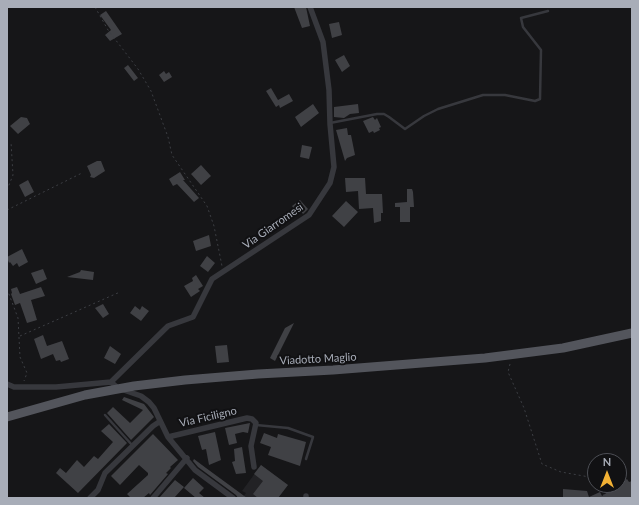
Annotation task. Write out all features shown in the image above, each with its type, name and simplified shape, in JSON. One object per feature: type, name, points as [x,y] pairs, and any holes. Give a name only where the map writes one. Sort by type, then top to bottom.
[{"type":"main road","name":"Viadotto Maglio","points":[[7,417],[85,395],[134,386],[193,379],[485,358],[563,348],[632,333]]},
{"type":"street","name":"Via Giarromesi","points":[[111,382],[168,326],[193,317],[212,279],[309,215],[330,183],[334,167],[330,124],[329,90],[323,42],[310,7]]},
{"type":"street","points":[[7,385],[21,387],[56,387],[111,382]]},
{"type":"street","name":"Via Ficiligno","points":[[111,382],[118,388],[141,396],[149,402],[154,408],[159,422],[168,437],[196,470],[233,498]]},
{"type":"street","name":"Via Ficiligno","points":[[168,437],[247,418],[254,421],[255,425]]},
{"type":"street","points":[[90,498],[98,490],[104,473],[159,422]]},
{"type":"street","points":[[254,466],[251,446],[255,425]]},
{"type":"street","points":[[153,498],[187,458]]},
{"type":"lane","points":[[330,124],[384,114],[405,129],[424,116],[438,109],[483,95],[499,94],[535,101],[540,99],[541,50],[524,26],[521,18],[548,11]]},
{"type":"lane","points":[[104,415],[132,446]]},
{"type":"lane","points":[[255,425],[288,428],[313,437],[306,459]]},
{"type":"path","points":[[95,7],[108,30],[138,69],[151,92],[168,137],[172,155],[207,206],[214,226],[223,272]]},
{"type":"path","points":[[7,190],[12,175],[11,142]]},
{"type":"path","points":[[7,210],[82,173]]},
{"type":"path","points":[[7,289],[17,313],[20,336],[20,357],[26,373],[21,387]]},
{"type":"path","points":[[20,336],[120,292]]},
{"type":"path","points":[[511,361],[508,372],[524,408],[542,464],[561,472],[587,477]]},
{"type":"shaded area","points":[[261,465],[288,485],[278,498],[242,498],[246,493],[242,491]]},
{"type":"building","points":[[294,7],[306,7],[310,26],[302,28]]},
{"type":"building","points":[[106,11],[122,34],[110,41],[105,35],[111,30],[100,15]]},
{"type":"building","points":[[339,22],[342,35],[332,38],[329,24]]},
{"type":"building","points":[[344,55],[350,66],[342,72],[335,60]]},
{"type":"building","points":[[128,65],[138,78],[134,81],[124,68]]},
{"type":"building","points":[[164,71],[166,74],[169,72],[172,77],[164,82],[159,75]]},
{"type":"building","points":[[271,88],[278,100],[289,94],[293,101],[280,108],[279,105],[276,107],[266,91]]},
{"type":"building","points":[[313,104],[319,113],[301,127],[295,117]]},
{"type":"building","points":[[358,104],[359,113],[350,114],[344,118],[334,117],[334,107]]},
{"type":"building","points":[[21,117],[27,118],[30,124],[18,134],[10,126]]},
{"type":"building","points":[[373,117],[375,120],[377,118],[381,127],[379,128],[380,130],[374,133],[373,131],[369,133],[363,121]]},
{"type":"building","points":[[347,128],[348,135],[351,135],[355,155],[347,158],[345,161],[336,130]]},
{"type":"building","points":[[302,145],[312,147],[309,159],[300,157]]},
{"type":"building","points":[[97,161],[101,161],[105,171],[94,178],[90,177],[91,175],[87,166]]},
{"type":"building","points":[[201,165],[211,176],[201,185],[191,174]]},
{"type":"building","points":[[180,172],[185,180],[183,180],[199,198],[194,202],[177,184],[173,186],[169,179]]},
{"type":"building","points":[[345,178],[365,178],[366,194],[382,194],[383,213],[381,213],[381,221],[374,223],[373,208],[359,209],[358,191],[346,192]]},
{"type":"building","points":[[28,180],[34,192],[25,197],[19,185]]},
{"type":"building","points":[[407,189],[412,189],[414,207],[410,207],[410,222],[400,222],[400,207],[395,207],[395,203],[407,202]]},
{"type":"building","points":[[300,200],[308,209],[303,214],[300,210],[297,212],[292,206]]},
{"type":"building","points":[[346,201],[358,212],[344,227],[332,216]]},
{"type":"building","points":[[209,235],[211,246],[196,251],[193,241]]},
{"type":"building","points":[[22,249],[28,262],[19,267],[17,263],[13,266],[10,262],[9,263],[7,257]]},
{"type":"building","points":[[207,256],[215,263],[208,272],[200,266]]},
{"type":"building","points":[[43,269],[47,279],[36,284],[31,273]]},
{"type":"building","points":[[81,270],[94,272],[93,280],[67,277],[80,272]]},
{"type":"building","points":[[196,275],[203,286],[198,289],[200,291],[191,297],[184,286],[193,281],[192,278]]},
{"type":"building","points":[[17,287],[20,294],[41,287],[45,296],[31,300],[37,320],[27,323],[20,303],[15,305],[11,294],[11,289]]},
{"type":"building","points":[[103,304],[109,314],[103,318],[95,308]]},
{"type":"building","points":[[135,306],[140,310],[142,306],[149,311],[141,321],[130,313]]},
{"type":"building","points":[[294,323],[275,361],[270,358],[285,328]]},
{"type":"building","points":[[43,335],[47,346],[62,341],[69,359],[61,362],[60,360],[56,361],[53,354],[41,359],[34,339]]},
{"type":"building","points":[[227,345],[229,362],[217,363],[215,346]]},
{"type":"building","points":[[110,346],[121,354],[115,364],[104,358]]},
{"type":"building","points":[[124,397],[144,404],[154,417],[131,440],[107,413],[113,407],[130,423],[143,410],[122,400]]},
{"type":"building","points":[[250,423],[248,433],[243,432],[235,434],[237,443],[229,445],[225,428]]},
{"type":"building","points":[[109,424],[127,443],[78,493],[56,473],[60,468],[66,473],[77,460],[84,467],[94,456],[98,459],[113,442],[101,431]]},
{"type":"building","points":[[215,432],[221,460],[209,465],[206,449],[202,450],[198,436]]},
{"type":"building","points":[[264,433],[277,438],[278,434],[306,442],[300,466],[268,455],[271,447],[260,443]]},
{"type":"building","points":[[153,434],[178,460],[170,467],[171,468],[166,473],[168,474],[150,495],[149,493],[143,498],[131,498],[127,494],[148,475],[148,473],[139,465],[120,485],[111,476]]},
{"type":"building","points":[[242,447],[246,473],[236,474],[232,462],[235,461],[234,449]]},
{"type":"building","points":[[194,459],[247,498],[238,498],[198,467],[193,461]]},
{"type":"building","points":[[261,465],[288,485],[278,498],[258,498],[253,494],[263,481],[254,474]]},
{"type":"building","points":[[193,478],[204,488],[199,493],[205,498],[196,498],[184,488]]},
{"type":"building","points":[[627,479],[629,482],[632,481],[632,498],[563,498],[563,489],[587,491],[589,497],[598,493],[600,493],[602,496],[606,493],[627,493]]},
{"type":"building","points":[[175,480],[184,487],[174,498],[159,498]]}]
